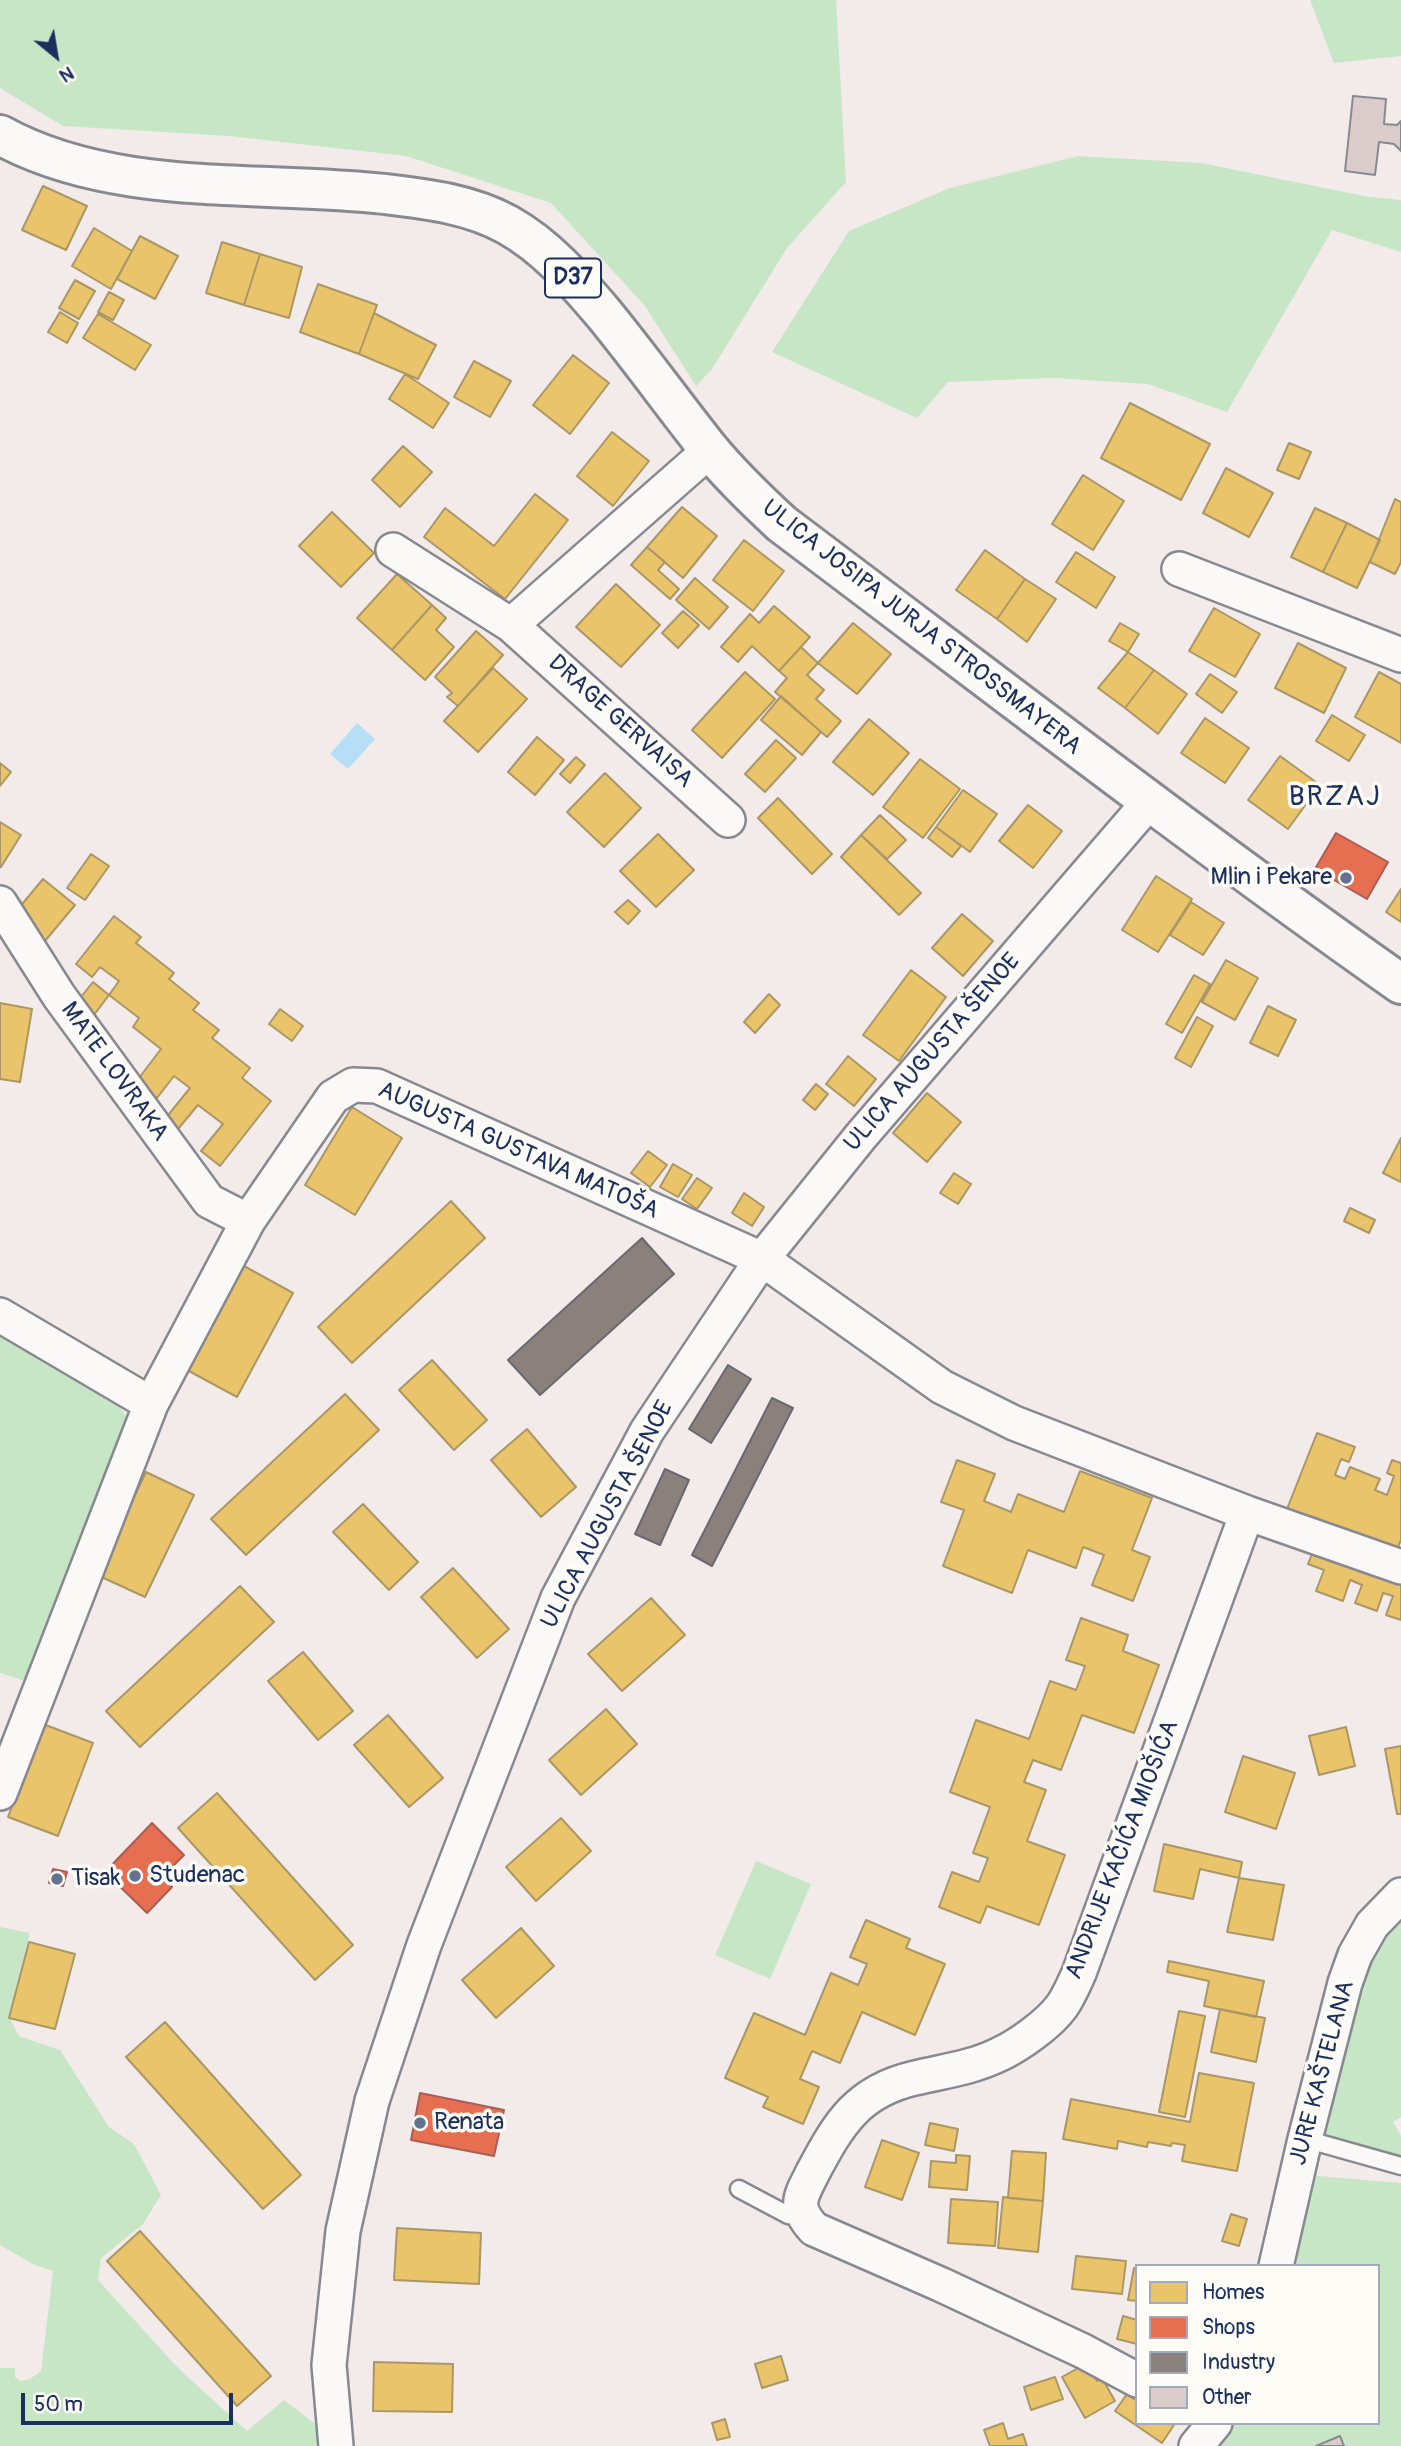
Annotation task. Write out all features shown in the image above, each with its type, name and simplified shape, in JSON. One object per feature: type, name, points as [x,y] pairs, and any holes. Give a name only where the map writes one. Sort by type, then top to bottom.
[{"type":"main road","name":"ULICA JOSIPA JURJA STROSSMAYERA","points":[[0,135],[68,162],[125,175],[162,180],[365,192],[421,198],[462,206],[505,223],[533,240],[569,273],[611,322],[710,450],[742,487],[782,524],[1149,802],[1401,984]]},
{"type":"street","points":[[511,625],[710,450]]},
{"type":"street","name":"DRAGE GERVAISA","points":[[393,550],[511,625],[728,820]]},
{"type":"street","points":[[1179,569],[1401,655]]},
{"type":"street","name":"ULICA AUGUSTA ŠENOE","points":[[336,2446],[329,2365],[343,2231],[372,2101],[418,1962],[558,1598],[647,1431],[762,1259],[861,1136],[1149,802]]},
{"type":"street","name":"MATE LOVRAKA","points":[[0,903],[59,996],[209,1201],[248,1221]]},
{"type":"street","name":"AUGUSTA GUSTAVA MATOŠA","points":[[0,1793],[14,1716],[150,1404],[248,1221],[333,1097],[353,1085],[377,1086],[762,1259]]},
{"type":"street","points":[[762,1259],[942,1387],[1014,1423],[1247,1513],[1401,1567]]},
{"type":"street","points":[[0,1315],[150,1404]]},
{"type":"street","name":"ANDRIJE KAČIĆA MIOŠIĆA","points":[[803,2217],[799,2206],[808,2182],[845,2118],[863,2101],[889,2086],[957,2070],[999,2054],[1045,2024],[1061,2007],[1079,1973],[1247,1513]]},
{"type":"street","name":"JURE KAŠTELANA","points":[[1276,2264],[1305,2139],[1342,1994],[1355,1955],[1372,1925],[1391,1902],[1401,1895]]},
{"type":"street","points":[[803,2217],[814,2229],[954,2290],[1083,2351],[1135,2379]]},
{"type":"street","points":[[1196,2446],[1213,2425]]},
{"type":"lane","points":[[1305,2139],[1401,2165]]},
{"type":"lane","points":[[740,2189],[788,2215],[803,2217]]},
{"type":"green space","points":[[0,0],[836,0],[846,182],[787,248],[712,369],[696,386],[645,306],[551,203],[406,156],[229,136],[63,126],[0,88]]},
{"type":"green space","points":[[1310,0],[1401,0],[1401,56],[1334,63]]},
{"type":"green space","points":[[1078,156],[1201,163],[1364,196],[1401,200],[1401,252],[1332,230],[1227,412],[1148,384],[1054,378],[948,382],[917,418],[772,352],[849,231],[950,188]]},
{"type":"green space","points":[[0,1335],[118,1405],[132,1424],[29,1682],[0,1673]]},
{"type":"green space","points":[[756,1861],[811,1884],[770,1979],[715,1955]]},
{"type":"green space","points":[[1401,1916],[1401,2117],[1393,2122],[1401,2136],[1401,2156],[1354,2147],[1321,2133],[1356,1991],[1371,1953]]},
{"type":"green space","points":[[0,1927],[30,1933],[9,2017],[19,2036],[60,2050],[109,2127],[134,2144],[161,2195],[143,2224],[101,2258],[98,2280],[178,2368],[247,2431],[284,2400],[319,2427],[320,2446],[0,2446],[0,2368],[15,2368],[15,2377],[21,2381],[30,2379],[41,2371],[53,2271],[33,2264],[0,2245]]},
{"type":"green space","points":[[1307,2175],[1401,2183],[1401,2446],[1215,2446],[1228,2425],[1380,2425],[1380,2264],[1289,2264]]},
{"type":"water","points":[[357,723],[375,739],[348,769],[330,754]]},
{"type":"building: Homes","points":[[43,186],[87,206],[66,250],[22,230]]},
{"type":"building: Homes","points":[[94,228],[132,251],[111,289],[72,266]]},
{"type":"building: Homes","points":[[140,236],[178,256],[155,299],[117,279]]},
{"type":"building: Homes","points":[[222,242],[260,254],[244,305],[206,293]]},
{"type":"building: Homes","points":[[260,254],[302,267],[289,318],[244,305]]},
{"type":"building: Homes","points":[[75,280],[95,291],[79,319],[59,308]]},
{"type":"building: Homes","points":[[318,284],[377,305],[359,354],[300,332]]},
{"type":"building: Homes","points":[[109,292],[124,300],[113,320],[98,312]]},
{"type":"building: Homes","points":[[60,312],[78,323],[67,343],[48,332]]},
{"type":"building: Homes","points":[[374,313],[436,345],[418,379],[359,354]]},
{"type":"building: Homes","points":[[98,314],[151,345],[135,370],[83,338]]},
{"type":"building: Homes","points":[[573,355],[609,383],[570,434],[533,405]]},
{"type":"building: Homes","points":[[474,361],[511,381],[490,417],[454,397]]},
{"type":"building: Homes","points":[[405,374],[449,403],[433,428],[389,399]]},
{"type":"building: Homes","points":[[1130,403],[1210,444],[1181,500],[1101,458]]},
{"type":"building: Homes","points":[[612,432],[649,461],[613,506],[577,476]]},
{"type":"building: Homes","points":[[1289,443],[1311,452],[1299,479],[1277,470]]},
{"type":"building: Homes","points":[[403,446],[432,472],[400,507],[372,480]]},
{"type":"building: Homes","points":[[1226,468],[1273,493],[1249,537],[1203,513]]},
{"type":"building: Homes","points":[[1083,475],[1124,501],[1093,550],[1052,524]]},
{"type":"building: Homes","points":[[535,494],[568,520],[505,599],[424,537],[445,508],[494,546]]},
{"type":"building: Homes","points":[[1395,499],[1401,502],[1401,562],[1395,574],[1370,562]]},
{"type":"building: Homes","points":[[682,507],[717,536],[683,578],[647,547]]},
{"type":"building: Homes","points":[[1315,508],[1347,523],[1323,572],[1291,557]]},
{"type":"building: Homes","points":[[332,512],[374,553],[341,587],[299,546]]},
{"type":"building: Homes","points":[[1347,523],[1380,540],[1357,588],[1323,572]]},
{"type":"building: Homes","points":[[744,540],[784,571],[753,611],[713,580]]},
{"type":"building: Homes","points":[[647,547],[665,562],[658,570],[679,589],[670,599],[631,565]]},
{"type":"building: Homes","points":[[985,550],[1025,579],[997,619],[956,590]]},
{"type":"building: Homes","points":[[1076,552],[1115,577],[1096,608],[1056,582]]},
{"type":"building: Homes","points":[[397,574],[432,605],[392,650],[357,618]]},
{"type":"building: Homes","points":[[695,578],[728,607],[709,629],[676,600]]},
{"type":"building: Homes","points":[[1025,579],[1056,599],[1027,642],[997,619]]},
{"type":"building: Homes","points":[[616,584],[660,625],[621,667],[576,627]]},
{"type":"building: Homes","points":[[432,605],[446,618],[436,630],[454,647],[425,680],[392,650]]},
{"type":"building: Homes","points":[[774,606],[810,637],[779,671],[752,646],[738,662],[721,647],[750,614],[759,623]]},
{"type":"building: Homes","points":[[1214,608],[1260,634],[1235,677],[1189,651]]},
{"type":"building: Homes","points":[[683,611],[699,625],[678,648],[662,633]]},
{"type":"building: Homes","points":[[853,623],[891,654],[857,694],[818,663]]},
{"type":"building: Homes","points":[[1120,623],[1139,634],[1128,652],[1109,641]]},
{"type":"building: Homes","points":[[476,631],[503,655],[458,706],[447,697],[452,693],[435,677]]},
{"type":"building: Homes","points":[[1298,643],[1346,668],[1324,713],[1275,688]]},
{"type":"building: Homes","points":[[801,647],[818,663],[807,675],[824,690],[816,699],[841,721],[827,737],[775,692],[787,678],[779,671]]},
{"type":"building: Homes","points":[[1128,652],[1154,670],[1125,708],[1098,688]]},
{"type":"building: Homes","points":[[493,668],[527,699],[478,752],[444,721]]},
{"type":"building: Homes","points":[[1154,670],[1187,694],[1158,734],[1125,708]]},
{"type":"building: Homes","points":[[745,672],[775,699],[722,758],[692,730]]},
{"type":"building: Homes","points":[[1379,672],[1401,684],[1401,743],[1355,717]]},
{"type":"building: Homes","points":[[1210,674],[1237,692],[1222,713],[1196,694]]},
{"type":"building: Homes","points":[[781,696],[821,732],[802,755],[761,720]]},
{"type":"building: Homes","points":[[1332,715],[1365,735],[1349,761],[1316,741]]},
{"type":"building: Homes","points":[[1205,718],[1249,748],[1225,783],[1181,753]]},
{"type":"building: Homes","points":[[869,719],[909,753],[873,795],[833,762]]},
{"type":"building: Homes","points":[[537,737],[564,760],[535,795],[508,772]]},
{"type":"building: Homes","points":[[776,740],[796,758],[765,792],[745,774]]},
{"type":"building: Homes","points":[[1280,756],[1320,785],[1288,829],[1248,800]]},
{"type":"building: Homes","points":[[576,757],[585,765],[570,783],[560,774]]},
{"type":"building: Homes","points":[[920,759],[960,789],[923,838],[883,807]]},
{"type":"building: Homes","points":[[0,763],[11,772],[0,786]]},
{"type":"building: Homes","points":[[605,773],[641,808],[604,847],[567,812]]},
{"type":"building: Homes","points":[[963,790],[997,814],[970,852],[936,827]]},
{"type":"building: Homes","points":[[778,798],[832,854],[812,874],[758,818]]},
{"type":"building: Homes","points":[[1028,805],[1062,831],[1033,868],[999,841]]},
{"type":"building: Homes","points":[[880,815],[906,840],[887,859],[861,835]]},
{"type":"building: Homes","points":[[0,822],[21,835],[1,867],[0,867]]},
{"type":"building: Homes","points":[[936,827],[961,846],[952,857],[928,838]]},
{"type":"building: Homes","points":[[658,834],[694,870],[656,907],[620,871]]},
{"type":"building: Homes","points":[[861,835],[921,893],[899,915],[841,857]]},
{"type":"building: Homes","points":[[91,854],[109,866],[85,900],[67,888]]},
{"type":"building: Homes","points":[[1156,876],[1192,899],[1158,952],[1122,930]]},
{"type":"building: Homes","points":[[43,879],[75,905],[45,941],[13,915]]},
{"type":"building: Homes","points":[[1401,889],[1401,922],[1386,912]]},
{"type":"building: Homes","points":[[628,900],[640,911],[628,924],[615,912]]},
{"type":"building: Homes","points":[[1191,902],[1224,923],[1203,955],[1170,935]]},
{"type":"building: Homes","points":[[962,914],[993,941],[963,976],[932,948]]},
{"type":"building: Homes","points":[[114,916],[141,937],[136,943],[174,973],[169,979],[199,1003],[193,1010],[219,1030],[212,1038],[250,1068],[242,1078],[271,1101],[220,1166],[201,1151],[223,1124],[198,1105],[178,1129],[165,1119],[190,1088],[174,1076],[157,1098],[136,1082],[161,1049],[133,1027],[139,1018],[109,995],[119,981],[100,967],[92,977],[76,964]]},
{"type":"building: Homes","points":[[1226,960],[1258,978],[1235,1020],[1202,1002]]},
{"type":"building: Homes","points":[[911,970],[946,997],[899,1061],[863,1035]]},
{"type":"building: Homes","points":[[1194,975],[1210,984],[1182,1033],[1166,1024]]},
{"type":"building: Homes","points":[[93,982],[109,995],[94,1015],[77,1002]]},
{"type":"building: Homes","points":[[769,994],[780,1005],[755,1033],[744,1022]]},
{"type":"building: Homes","points":[[0,1003],[32,1009],[20,1082],[0,1079]]},
{"type":"building: Homes","points":[[1268,1006],[1296,1020],[1278,1056],[1250,1043]]},
{"type":"building: Homes","points":[[280,1009],[303,1026],[292,1041],[269,1024]]},
{"type":"building: Homes","points":[[1197,1017],[1213,1026],[1191,1067],[1175,1058]]},
{"type":"building: Homes","points":[[848,1056],[876,1079],[854,1106],[826,1084]]},
{"type":"building: Homes","points":[[816,1084],[828,1094],[815,1110],[803,1100]]},
{"type":"building: Homes","points":[[927,1093],[961,1122],[927,1162],[893,1133]]},
{"type":"building: Homes","points":[[352,1107],[402,1138],[355,1215],[305,1185]]},
{"type":"building: Homes","points":[[1401,1138],[1401,1182],[1383,1173]]},
{"type":"building: Homes","points":[[648,1151],[667,1165],[650,1187],[631,1173]]},
{"type":"building: Homes","points":[[673,1164],[692,1175],[678,1197],[660,1187]]},
{"type":"building: Homes","points":[[954,1173],[971,1184],[958,1204],[940,1193]]},
{"type":"building: Homes","points":[[697,1178],[712,1188],[697,1209],[682,1199]]},
{"type":"building: Homes","points":[[744,1193],[764,1207],[752,1226],[732,1213]]},
{"type":"building: Homes","points":[[451,1201],[485,1238],[352,1363],[318,1327]]},
{"type":"building: Homes","points":[[1350,1208],[1375,1220],[1369,1233],[1344,1221]]},
{"type":"building: Homes","points":[[244,1266],[293,1293],[237,1397],[187,1370]]},
{"type":"building: Homes","points":[[432,1360],[487,1420],[454,1450],[399,1390]]},
{"type":"building: Homes","points":[[345,1394],[379,1430],[246,1555],[211,1519]]},
{"type":"building: Homes","points":[[527,1429],[576,1487],[541,1517],[491,1460]]},
{"type":"building: Homes","points":[[1317,1433],[1355,1447],[1349,1462],[1341,1459],[1335,1475],[1345,1479],[1350,1467],[1380,1479],[1375,1490],[1387,1495],[1394,1476],[1387,1473],[1392,1460],[1401,1463],[1401,1540],[1396,1552],[1287,1509]]},
{"type":"building: Homes","points":[[957,1460],[995,1474],[984,1501],[1011,1512],[1018,1494],[1064,1512],[1080,1471],[1152,1498],[1132,1550],[1150,1557],[1133,1601],[1092,1585],[1104,1555],[1083,1547],[1076,1568],[1028,1550],[1012,1593],[943,1566],[964,1510],[941,1502]]},
{"type":"building: Homes","points":[[146,1472],[194,1495],[145,1597],[97,1575]]},
{"type":"building: Homes","points":[[363,1504],[418,1562],[389,1590],[333,1532]]},
{"type":"building: Homes","points":[[1315,1546],[1401,1579],[1401,1620],[1386,1615],[1393,1596],[1383,1593],[1377,1611],[1355,1603],[1362,1585],[1350,1580],[1343,1601],[1316,1591],[1324,1570],[1308,1564]]},
{"type":"building: Homes","points":[[453,1568],[509,1629],[477,1658],[421,1597]]},
{"type":"building: Homes","points":[[240,1586],[274,1622],[140,1747],[106,1711]]},
{"type":"building: Homes","points":[[651,1598],[685,1635],[622,1691],[588,1654]]},
{"type":"building: Homes","points":[[1081,1618],[1128,1635],[1123,1651],[1159,1665],[1134,1733],[1082,1715],[1061,1770],[1033,1760],[1024,1782],[1046,1790],[1027,1841],[1065,1855],[1039,1925],[987,1906],[980,1923],[939,1907],[952,1872],[979,1882],[988,1858],[973,1853],[990,1807],[950,1792],[976,1720],[1029,1739],[1050,1681],[1076,1690],[1085,1666],[1066,1660]]},
{"type":"building: Homes","points":[[303,1652],[353,1711],[318,1740],[268,1681]]},
{"type":"building: Homes","points":[[606,1709],[637,1744],[581,1795],[549,1760]]},
{"type":"building: Homes","points":[[388,1715],[443,1778],[409,1807],[354,1745]]},
{"type":"building: Homes","points":[[43,1724],[93,1743],[58,1836],[8,1817]]},
{"type":"building: Homes","points":[[1346,1727],[1355,1766],[1319,1775],[1309,1736]]},
{"type":"building: Homes","points":[[1401,1746],[1401,1814],[1397,1814],[1385,1749]]},
{"type":"building: Homes","points":[[1243,1756],[1295,1773],[1276,1829],[1225,1812]]},
{"type":"building: Homes","points":[[217,1793],[353,1945],[315,1980],[178,1828]]},
{"type":"building: Homes","points":[[561,1818],[591,1851],[536,1901],[506,1867]]},
{"type":"building: Homes","points":[[1164,1844],[1242,1862],[1239,1878],[1200,1869],[1193,1899],[1154,1891]]},
{"type":"building: Homes","points":[[1239,1878],[1284,1885],[1273,1940],[1227,1932]]},
{"type":"building: Homes","points":[[866,1920],[910,1939],[906,1948],[945,1964],[915,2035],[862,2012],[840,2063],[812,2051],[800,2079],[819,2087],[803,2124],[763,2107],[768,2097],[725,2078],[754,2013],[805,2035],[831,1973],[858,1985],[867,1964],[850,1957]]},
{"type":"building: Homes","points":[[521,1928],[554,1966],[496,2018],[462,1980]]},
{"type":"building: Homes","points":[[29,1942],[75,1954],[55,2029],[9,2018]]},
{"type":"building: Homes","points":[[1169,1961],[1264,1981],[1256,2017],[1204,2006],[1209,1981],[1167,1972]]},
{"type":"building: Homes","points":[[1220,2009],[1265,2018],[1256,2062],[1211,2052]]},
{"type":"building: Homes","points":[[1179,2011],[1205,2016],[1185,2117],[1159,2112]]},
{"type":"building: Homes","points":[[165,2022],[301,2175],[263,2209],[126,2057]]},
{"type":"building: Homes","points":[[1199,2073],[1254,2083],[1237,2171],[1182,2161],[1185,2145],[1172,2143],[1171,2146],[1148,2142],[1147,2147],[1118,2141],[1117,2149],[1063,2139],[1071,2099],[1190,2122]]},
{"type":"building: Homes","points":[[930,2123],[958,2129],[954,2151],[925,2145]]},
{"type":"building: Homes","points":[[882,2140],[919,2153],[902,2200],[865,2187]]},
{"type":"building: Homes","points":[[1012,2151],[1046,2153],[1043,2201],[1008,2198]]},
{"type":"building: Homes","points":[[956,2155],[970,2156],[967,2190],[929,2187],[931,2161],[956,2163]]},
{"type":"building: Homes","points":[[1003,2197],[1043,2201],[1038,2252],[998,2248]]},
{"type":"building: Homes","points":[[951,2199],[998,2202],[995,2246],[948,2243]]},
{"type":"building: Homes","points":[[1231,2214],[1247,2219],[1239,2246],[1222,2241]]},
{"type":"building: Homes","points":[[397,2228],[481,2233],[479,2284],[394,2280]]},
{"type":"building: Homes","points":[[140,2231],[271,2376],[237,2406],[107,2261]]},
{"type":"building: Homes","points":[[1076,2256],[1126,2261],[1122,2294],[1072,2289]]},
{"type":"building: Homes","points":[[1134,2268],[1135,2268],[1135,2301],[1128,2300]]},
{"type":"building: Homes","points":[[1123,2316],[1135,2319],[1135,2344],[1117,2339]]},
{"type":"building: Homes","points":[[781,2356],[788,2380],[762,2388],[755,2364]]},
{"type":"building: Homes","points":[[374,2362],[453,2364],[452,2412],[373,2411]]},
{"type":"building: Homes","points":[[1087,2363],[1097,2381],[1102,2378],[1115,2401],[1085,2418],[1062,2377]]},
{"type":"building: Homes","points":[[1055,2377],[1063,2399],[1031,2410],[1024,2387]]},
{"type":"building: Homes","points":[[1127,2394],[1135,2400],[1135,2425],[1115,2411]]},
{"type":"building: Homes","points":[[725,2419],[730,2437],[717,2440],[712,2423]]},
{"type":"building: Homes","points":[[1003,2423],[1008,2439],[1023,2434],[1027,2446],[990,2446],[984,2430]]},
{"type":"building: Homes","points":[[1136,2425],[1174,2425],[1162,2443]]},
{"type":"building: Shops","points":[[1336,833],[1388,862],[1367,899],[1315,869]]},
{"type":"building: Shops","points":[[152,1823],[184,1855],[162,1877],[172,1887],[147,1913],[105,1872]]},
{"type":"building: Shops","points":[[53,1869],[67,1872],[63,1886],[49,1883]]},
{"type":"building: Shops","points":[[420,2093],[504,2110],[494,2156],[411,2140]]},
{"type":"building: Industry","points":[[642,1238],[674,1274],[540,1395],[508,1360]]},
{"type":"building: Industry","points":[[728,1365],[751,1379],[711,1443],[689,1429]]},
{"type":"building: Industry","points":[[772,1398],[793,1408],[712,1566],[692,1555]]},
{"type":"building: Industry","points":[[665,1469],[689,1480],[660,1545],[635,1534]]},
{"type":"building: Other","points":[[1353,96],[1386,99],[1384,124],[1397,125],[1401,121],[1401,151],[1394,144],[1379,142],[1375,175],[1345,171]]},
{"type":"building: Other","points":[[1340,2436],[1344,2446],[1316,2446]]},
{"type":"place","name":"Mlin i Pekare","points":[[1346,878]]},
{"type":"place","name":"Studenac","points":[[135,1876]]},
{"type":"place","name":"Tisak","points":[[57,1879]]},
{"type":"place","name":"Renata","points":[[420,2123]]},
{"type":"district","name":"BRZAJ","points":[[1335,798]]}]
